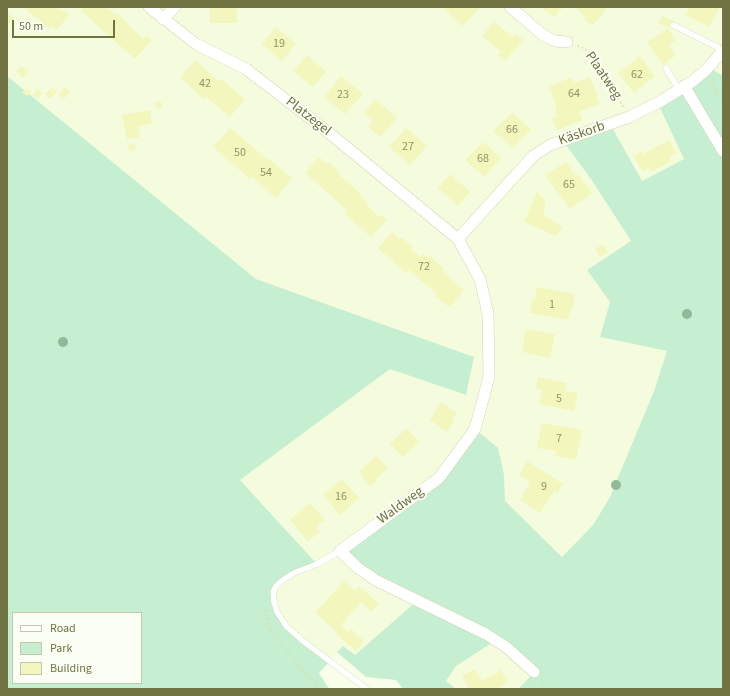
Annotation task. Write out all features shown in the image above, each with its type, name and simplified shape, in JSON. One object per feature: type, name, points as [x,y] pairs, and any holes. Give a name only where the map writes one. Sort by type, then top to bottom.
[{"type":"street","name":"Platzegel","points":[[150,7],[163,19],[196,44],[246,69],[334,136],[458,239]]},
{"type":"street","points":[[163,19],[175,7]]},
{"type":"street","points":[[510,7],[543,35],[555,41],[567,42]]},
{"type":"street","name":"Käskorb","points":[[458,239],[533,156],[550,145],[629,117],[682,88],[706,70],[723,50]]},
{"type":"street","points":[[682,88],[723,151]]},
{"type":"street","name":"Waldweg","points":[[340,551],[439,478],[476,429],[489,377],[488,314],[480,279],[458,239]]},
{"type":"street","points":[[340,551],[358,568],[378,581],[493,638],[506,647],[534,672]]},
{"type":"lane","points":[[673,25],[723,50]]},
{"type":"lane","points":[[666,68],[682,88]]},
{"type":"lane","points":[[340,551],[283,580],[276,586],[273,592],[274,602],[277,612],[287,627],[303,641],[367,689]]},
{"type":"path","name":"Plaatweg","points":[[567,42],[585,48],[593,56],[604,71],[629,117]]},
{"type":"path","points":[[711,81],[723,99]]},
{"type":"path","points":[[273,592],[269,600],[266,613],[267,623],[272,634],[320,689]]},
{"type":"shaded area","points":[[7,7],[723,7],[723,76],[713,70],[679,95],[659,106],[684,159],[642,181],[613,129],[566,145],[591,179],[631,242],[587,270],[610,302],[600,337],[667,351],[654,391],[632,446],[610,497],[593,525],[562,557],[505,501],[504,475],[419,600],[355,655],[343,646],[330,661],[287,627],[277,612],[273,592],[283,580],[317,564],[240,480],[390,369],[466,395],[474,357],[256,279],[7,76]]},
{"type":"shaded area","points":[[498,639],[536,671],[518,689],[456,689],[446,681],[456,666]]},
{"type":"green space","points":[[713,70],[723,76],[723,689],[518,689],[536,671],[498,639],[456,666],[446,681],[456,689],[403,689],[396,680],[366,677],[337,652],[343,646],[355,655],[418,600],[377,581],[340,551],[439,478],[475,429],[498,448],[504,475],[505,501],[562,557],[593,525],[610,497],[654,391],[667,351],[600,337],[610,302],[587,270],[631,241],[591,179],[566,145],[613,129],[642,181],[684,159],[659,106],[679,95]]},
{"type":"green space","points":[[7,76],[256,279],[474,357],[466,395],[390,369],[240,480],[317,564],[294,573],[276,586],[274,602],[287,627],[330,661],[319,673],[329,689],[7,689]]},
{"type":"building","points":[[23,7],[56,7],[62,12],[64,10],[69,15],[57,30],[52,26],[50,29]]},
{"type":"building","points":[[84,7],[106,7],[116,15],[117,13],[143,39],[147,35],[152,40],[135,59],[81,11]]},
{"type":"building","points":[[210,7],[237,7],[237,23],[210,23]]},
{"type":"building","points":[[446,7],[480,7],[463,26],[444,9]]},
{"type":"building","points":[[540,7],[563,7],[554,17]]},
{"type":"building","points":[[575,7],[603,7],[606,10],[592,26],[584,19],[586,17]]},
{"type":"building","points":[[689,7],[720,7],[709,27],[685,15]]},
{"type":"building","points":[[7,13],[14,18],[8,25],[7,24]]},
{"type":"building","points":[[662,16],[673,21],[669,28],[658,23]]},
{"type":"building","points":[[494,22],[513,37],[516,34],[523,40],[505,61],[498,55],[501,52],[482,36]]},
{"type":"building","points":[[276,27],[296,44],[282,61],[262,44]]},
{"type":"building","points":[[668,28],[676,40],[669,45],[676,55],[663,65],[647,42]]},
{"type":"building","points":[[307,55],[326,72],[313,87],[293,71]]},
{"type":"building","points":[[640,56],[655,76],[634,93],[618,73]]},
{"type":"building","points":[[195,60],[219,81],[221,79],[245,99],[230,117],[206,97],[204,99],[180,78]]},
{"type":"building","points":[[21,66],[28,73],[23,78],[16,72]]},
{"type":"building","points":[[341,76],[363,94],[345,114],[324,97]]},
{"type":"building","points":[[572,77],[574,83],[590,77],[600,104],[579,112],[583,120],[557,130],[552,118],[557,116],[555,111],[557,109],[549,86]]},
{"type":"building","points":[[52,87],[57,92],[50,99],[45,94]]},
{"type":"building","points":[[64,87],[70,91],[64,99],[59,95]]},
{"type":"building","points":[[27,88],[31,92],[27,96],[22,92]]},
{"type":"building","points":[[37,89],[42,93],[38,99],[33,95]]},
{"type":"building","points":[[375,99],[397,118],[380,137],[368,126],[373,120],[364,113]]},
{"type":"building","points":[[160,100],[163,107],[157,109],[154,103]]},
{"type":"building","points":[[150,110],[152,123],[138,126],[140,137],[127,139],[122,115]]},
{"type":"building","points":[[512,113],[531,129],[513,148],[493,131]]},
{"type":"building","points":[[230,128],[292,178],[276,198],[252,177],[250,179],[213,147]]},
{"type":"building","points":[[406,128],[427,146],[410,165],[389,147]]},
{"type":"building","points":[[669,140],[677,153],[669,157],[671,161],[651,172],[649,168],[642,171],[634,156],[642,151],[643,154]]},
{"type":"building","points":[[483,142],[501,158],[485,177],[465,160]]},
{"type":"building","points":[[135,144],[136,150],[129,151],[128,145]]},
{"type":"building","points":[[319,157],[327,164],[329,162],[340,172],[338,174],[361,194],[360,196],[369,204],[367,206],[379,217],[381,215],[387,220],[371,237],[344,213],[347,210],[305,173]]},
{"type":"building","points":[[566,162],[576,176],[579,175],[592,193],[570,209],[545,175]]},
{"type":"building","points":[[450,174],[470,192],[458,206],[438,188]]},
{"type":"building","points":[[537,191],[546,202],[543,214],[562,227],[556,236],[524,222]]},
{"type":"building","points":[[392,232],[413,247],[411,249],[420,257],[423,253],[444,268],[442,270],[451,278],[450,279],[464,290],[449,307],[435,296],[437,294],[409,270],[406,273],[378,248]]},
{"type":"building","points":[[603,244],[608,252],[600,257],[595,249]]},
{"type":"building","points":[[537,287],[575,294],[572,310],[570,309],[568,320],[530,313],[532,299],[535,300]]},
{"type":"building","points":[[526,329],[555,334],[550,358],[522,352]]},
{"type":"building","points":[[538,377],[567,383],[565,391],[578,393],[574,411],[539,404],[542,390],[536,388]]},
{"type":"building","points":[[441,402],[457,413],[447,432],[430,420]]},
{"type":"building","points":[[542,423],[582,430],[576,460],[555,456],[556,451],[537,448]]},
{"type":"building","points":[[407,428],[419,442],[403,457],[390,444]]},
{"type":"building","points":[[377,456],[388,468],[376,478],[377,480],[370,486],[358,472]]},
{"type":"building","points":[[527,461],[563,484],[557,493],[554,491],[540,513],[520,500],[530,482],[519,475]]},
{"type":"building","points":[[342,479],[359,498],[340,515],[323,495]]},
{"type":"building","points":[[310,503],[325,520],[316,527],[320,532],[308,541],[290,520]]},
{"type":"building","points":[[344,581],[355,591],[359,586],[379,604],[371,612],[361,602],[341,625],[348,632],[351,629],[364,641],[356,651],[315,613]]},
{"type":"building","points":[[474,669],[482,681],[501,670],[508,682],[497,689],[474,689],[473,687],[469,689],[462,676]]}]
